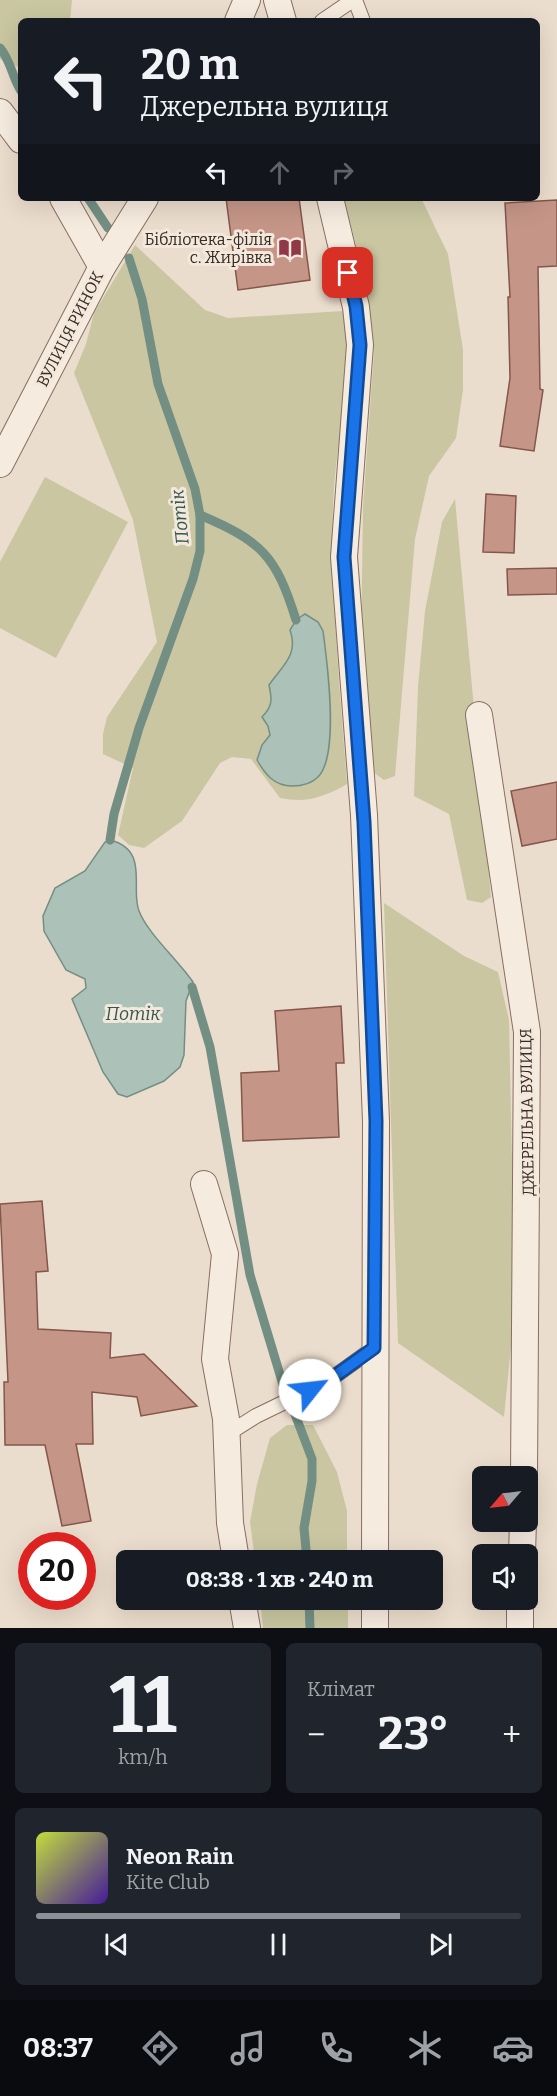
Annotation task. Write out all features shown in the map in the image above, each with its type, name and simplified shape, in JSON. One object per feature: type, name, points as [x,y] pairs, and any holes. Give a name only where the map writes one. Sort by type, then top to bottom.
[{"type":"street","points":[[239,18],[247,0]]},
{"type":"street","points":[[277,0],[283,18]]},
{"type":"street","points":[[0,112],[18,136]]},
{"type":"street","points":[[65,201],[102,267]]},
{"type":"street","name":"ВУЛИЦЯ РИНОК","points":[[0,464],[102,267],[143,201]]},
{"type":"street","points":[[331,201],[356,306],[360,345],[344,557],[364,814],[376,1121],[375,1550]]},
{"type":"street","name":"ДЖЕРЕЛЬНА ВУЛИЦЯ","points":[[478,715],[527,1032],[524,1466]]},
{"type":"street","points":[[204,1184],[225,1254],[215,1359],[226,1419],[230,1523],[234,1550]]},
{"type":"street","points":[[244,1610],[247,1628]]},
{"type":"street","points":[[375,1610],[375,1628]]},
{"type":"street","points":[[520,1610],[520,1628]]},
{"type":"lane","points":[[327,18],[354,0],[362,18]]},
{"type":"lane","points":[[226,1436],[256,1416],[328,1381],[374,1348]]},
{"type":"shaded area","points":[[0,0],[72,0],[70,18],[18,18],[18,67],[0,59]]},
{"type":"shaded area","points":[[345,201],[422,201],[448,254],[463,350],[463,390],[456,438],[429,476],[415,539],[395,776],[384,780],[373,772],[361,649],[363,507],[374,352],[361,265]]},
{"type":"shaded area","points":[[135,245],[205,310],[228,318],[343,311],[347,359],[334,482],[333,576],[347,784],[314,798],[298,800],[280,798],[251,759],[232,757],[220,763],[182,821],[144,848],[129,845],[118,835],[133,768],[103,754],[103,734],[107,717],[157,642],[133,520],[74,373],[86,344],[94,313]]},
{"type":"shaded area","points":[[45,477],[128,522],[56,658],[0,628],[0,562]]},
{"type":"shaded area","points":[[455,499],[491,897],[482,903],[467,900],[449,814],[414,796],[418,687],[425,611],[442,522]]},
{"type":"shaded area","points":[[384,903],[464,956],[498,972],[509,1020],[515,1306],[504,1417],[398,1343]]},
{"type":"shaded area","points":[[287,1425],[313,1425],[337,1472],[347,1511],[347,1550],[254,1550],[250,1522],[257,1484],[270,1438]]},
{"type":"shaded area","points":[[261,1610],[348,1610],[348,1628],[263,1628]]},
{"type":"water","points":[[305,614],[318,622],[323,631],[330,707],[329,749],[325,766],[318,777],[309,783],[292,786],[275,781],[263,770],[257,760],[262,745],[270,735],[268,726],[262,717],[271,702],[269,685],[291,653],[290,630],[296,620]]},
{"type":"water","name":"Потік","points":[[110,840],[122,845],[130,852],[134,861],[137,902],[143,920],[193,982],[186,1001],[184,1055],[180,1067],[164,1081],[127,1097],[118,1094],[103,1072],[72,999],[86,988],[85,979],[66,970],[44,931],[43,916],[55,888],[85,871],[105,842]]},
{"type":"building","points":[[557,200],[557,266],[538,267],[540,389],[543,390],[534,451],[500,446],[510,378],[508,297],[510,297],[505,203]]},
{"type":"building","points":[[226,201],[299,201],[310,280],[238,290]]},
{"type":"building","points":[[486,494],[516,496],[514,553],[483,552]]},
{"type":"building","points":[[557,568],[557,594],[508,595],[507,569]]},
{"type":"building","points":[[557,782],[557,839],[522,846],[511,791]]},
{"type":"building","points":[[341,1006],[344,1063],[336,1063],[339,1137],[243,1141],[241,1073],[279,1071],[275,1011]]},
{"type":"building","points":[[42,1201],[48,1271],[36,1272],[38,1329],[111,1333],[110,1358],[144,1354],[197,1406],[141,1416],[137,1397],[92,1392],[93,1444],[76,1444],[91,1521],[62,1526],[45,1445],[5,1445],[4,1382],[8,1382],[0,1204]]},
{"type":"waterway","name":"Потік","points":[[0,48],[7,58],[18,86]]},
{"type":"waterway","name":"Потік","points":[[90,201],[108,228]]},
{"type":"waterway","name":"Потік","points":[[110,840],[114,814],[139,728],[193,579],[200,551],[200,515],[195,489],[158,384],[142,299],[129,258]]},
{"type":"waterway","points":[[200,515],[238,533],[263,553],[281,580],[296,620]]},
{"type":"waterway","points":[[192,987],[210,1047],[250,1275],[284,1388]]},
{"type":"waterway","points":[[293,1409],[312,1459],[312,1481],[304,1528],[306,1550]]},
{"type":"waterway","points":[[309,1610],[310,1628]]},
{"type":"place","name":"Бібліотека-філія с. Жирівка","points":[[290,248]]},
{"type":"route","points":[[310,1390],[328,1381],[374,1348],[376,1121],[364,822],[344,557],[360,345],[356,306],[348,273]]}]
